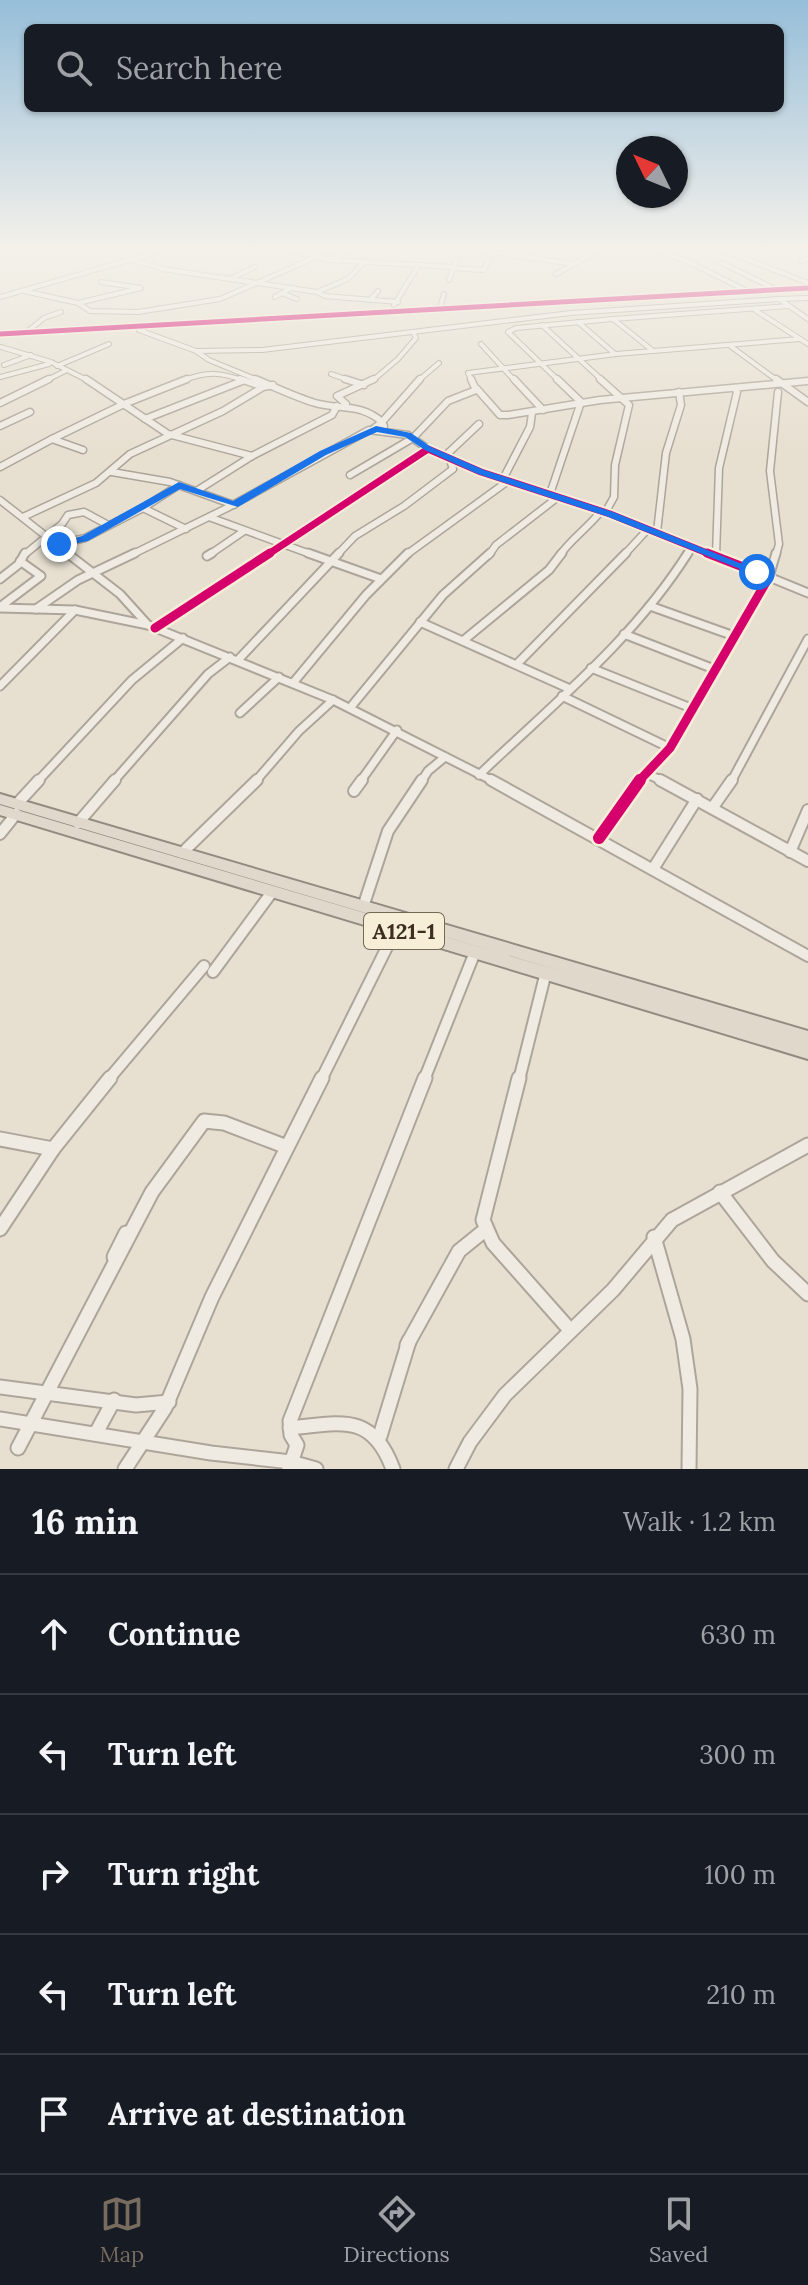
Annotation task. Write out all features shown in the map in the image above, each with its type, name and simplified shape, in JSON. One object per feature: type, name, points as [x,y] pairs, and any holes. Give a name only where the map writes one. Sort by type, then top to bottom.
[{"type":"highway","name":"A121-1","points":[[0,799],[17,809],[272,892],[808,1052]]},
{"type":"highway","name":"A121-1","points":[[0,810],[17,809],[78,823],[364,904],[808,1038]]},
{"type":"street","points":[[0,348],[51,316]]},
{"type":"street","points":[[113,316],[125,324],[123,327]]},
{"type":"street","points":[[0,334],[332,316]]},
{"type":"street","points":[[196,351],[262,350],[552,316]]},
{"type":"street","points":[[582,403],[508,332],[542,325],[662,316]]},
{"type":"street","points":[[765,316],[805,341]]},
{"type":"street","points":[[613,319],[652,350]]},
{"type":"street","points":[[578,322],[616,354]]},
{"type":"street","points":[[464,640],[549,570],[567,545],[589,529],[614,497],[615,465],[629,405],[542,325]]},
{"type":"street","points":[[135,328],[317,404],[347,405]]},
{"type":"street","points":[[321,402],[365,385],[398,359],[416,338],[414,334]]},
{"type":"street","points":[[805,341],[652,350],[465,373],[500,415],[623,398],[808,381]]},
{"type":"street","points":[[0,377],[53,365],[109,344]]},
{"type":"street","points":[[481,344],[543,410]]},
{"type":"street","points":[[729,345],[808,402]]},
{"type":"street","points":[[0,348],[32,355],[99,387],[113,400],[168,434],[252,456]]},
{"type":"street","points":[[4,365],[32,355]]},
{"type":"street","points":[[36,609],[60,590],[234,505],[373,429],[423,375],[439,363]]},
{"type":"street","points":[[0,467],[124,404],[217,368],[242,381],[263,387]]},
{"type":"street","points":[[0,403],[65,371]]},
{"type":"street","points":[[331,374],[365,385]]},
{"type":"street","points":[[145,419],[242,381]]},
{"type":"street","points":[[599,838],[645,773],[670,748],[769,577],[779,544],[770,471],[780,384]]},
{"type":"street","points":[[23,517],[66,498],[112,472],[130,454],[168,434],[223,411],[263,387],[274,385]]},
{"type":"street","points":[[716,556],[719,468],[737,396],[735,388]]},
{"type":"street","points":[[350,475],[413,438],[448,401],[477,389]]},
{"type":"street","points":[[657,532],[663,503],[668,442],[681,409],[679,392]]},
{"type":"street","points":[[337,396],[347,405],[374,415],[387,430]]},
{"type":"street","points":[[350,708],[443,595],[554,496],[582,403]]},
{"type":"street","points":[[198,490],[252,456],[332,415],[337,406]]},
{"type":"street","points":[[0,426],[30,412]]},
{"type":"street","points":[[293,683],[322,645],[414,546],[506,480],[530,427],[532,413]]},
{"type":"street","points":[[447,457],[479,424]]},
{"type":"street","points":[[373,429],[413,438],[428,449],[466,465],[657,532],[808,593]]},
{"type":"street","points":[[52,439],[83,450]]},
{"type":"street","points":[[152,627],[428,449]]},
{"type":"street","points":[[447,457],[453,469]]},
{"type":"street","points":[[78,823],[208,674],[234,659],[355,536],[453,469],[466,465]]},
{"type":"street","points":[[112,472],[198,490],[234,505]]},
{"type":"street","points":[[59,544],[85,538],[179,485]]},
{"type":"street","points":[[66,498],[108,525]]},
{"type":"street","points":[[0,500],[95,573],[152,627]]},
{"type":"street","points":[[143,508],[186,529]]},
{"type":"street","points":[[0,579],[20,561],[26,550],[62,524],[68,515],[84,512]]},
{"type":"street","points":[[209,517],[284,543],[329,563],[381,579]]},
{"type":"street","points":[[517,664],[581,602],[648,529]]},
{"type":"street","points":[[207,556],[245,531]]},
{"type":"street","points":[[479,775],[624,634],[650,606],[692,546]]},
{"type":"street","points":[[0,608],[41,576],[20,561]]},
{"type":"street","points":[[650,606],[734,636]]},
{"type":"street","points":[[0,608],[75,610],[152,627],[333,700],[397,730],[599,838],[808,956]]},
{"type":"street","points":[[0,686],[75,610]]},
{"type":"street","points":[[420,622],[570,689]]},
{"type":"street","points":[[624,634],[714,669]]},
{"type":"street","points":[[0,834],[17,809],[132,680],[183,638]]},
{"type":"street","points":[[713,807],[729,786],[808,639]]},
{"type":"street","points":[[166,654],[196,643]]},
{"type":"street","points":[[591,668],[691,708]]},
{"type":"street","points":[[240,713],[279,677]]},
{"type":"street","points":[[562,696],[670,748]]},
{"type":"street","points":[[182,853],[246,793],[299,731],[333,700]]},
{"type":"street","points":[[354,791],[397,730]]},
{"type":"street","points":[[364,904],[388,831],[428,771],[445,757]]},
{"type":"street","points":[[645,773],[808,861]]},
{"type":"street","points":[[653,869],[697,799]]},
{"type":"street","points":[[790,852],[808,810]]},
{"type":"street","points":[[0,1229],[53,1149],[164,1010],[209,969],[272,892]]},
{"type":"street","points":[[125,1469],[147,1443],[169,1402],[211,1299],[396,929]]},
{"type":"street","points":[[297,1445],[290,1428],[354,1254],[475,952]]},
{"type":"street","points":[[546,972],[484,1209],[485,1230],[570,1330]]},
{"type":"street","points":[[18,1448],[152,1192],[204,1121],[224,1123],[287,1147]]},
{"type":"street","points":[[0,1139],[53,1149]]},
{"type":"street","points":[[456,1469],[466,1447],[485,1420],[570,1330],[612,1291],[654,1237],[672,1220],[808,1145]]},
{"type":"street","points":[[720,1192],[773,1261],[808,1294]]},
{"type":"street","points":[[407,1345],[459,1251],[485,1230]]},
{"type":"street","points":[[18,1448],[126,1233]]},
{"type":"street","points":[[654,1237],[683,1339],[690,1389],[689,1469]]},
{"type":"street","points":[[380,1436],[416,1317]]},
{"type":"street","points":[[0,1387],[136,1405],[169,1402]]},
{"type":"street","points":[[18,1448],[46,1393]]},
{"type":"street","points":[[32,1424],[46,1393]]},
{"type":"street","points":[[96,1433],[114,1400]]},
{"type":"street","points":[[1,1421],[96,1433],[316,1469]]},
{"type":"street","points":[[290,1428],[359,1422],[380,1436],[388,1449],[393,1469]]},
{"type":"street","points":[[290,1466],[306,1427]]},
{"type":"cycle path","points":[[0,334],[324,316]]},
{"type":"cycle path","points":[[155,628],[428,449],[481,472],[610,514],[769,577],[670,748],[645,773],[599,838]]},
{"type":"route","points":[[59,544],[85,538],[179,485],[234,505],[323,453],[376,429],[408,435],[428,449],[481,472],[610,514],[757,572]]}]
